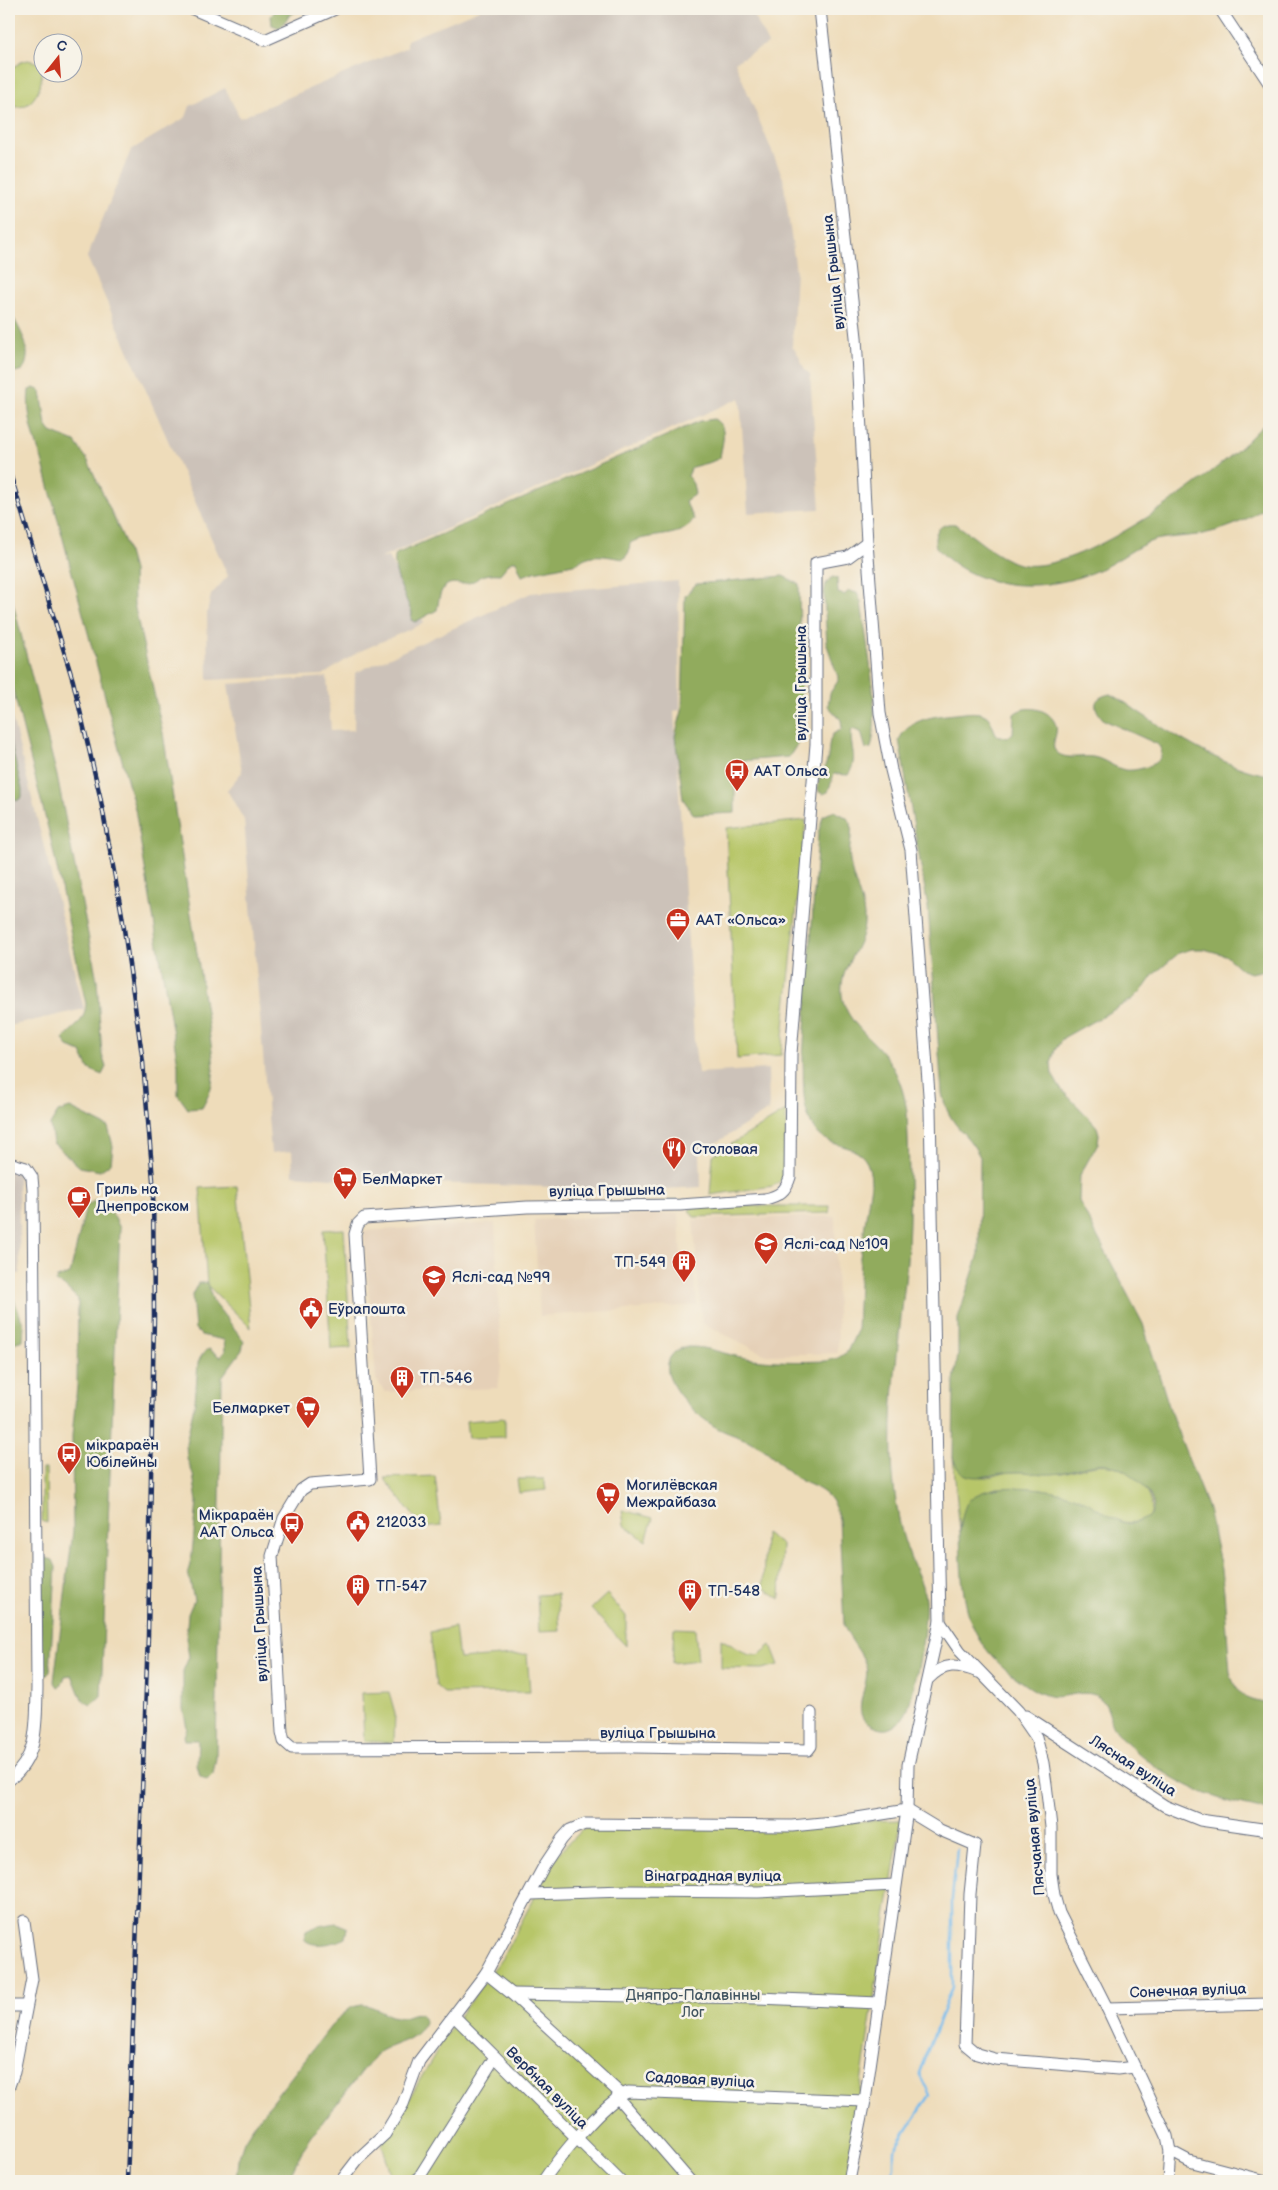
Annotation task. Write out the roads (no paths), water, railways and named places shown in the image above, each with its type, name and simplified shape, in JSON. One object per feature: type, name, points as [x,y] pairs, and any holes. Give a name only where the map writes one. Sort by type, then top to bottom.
[{"type":"street","points":[[193,9],[265,40],[335,9]]},
{"type":"street","name":"вуліца Грышына","points":[[811,1713],[811,1746],[808,1750],[633,1747],[292,1748],[284,1742],[282,1732],[272,1556],[284,1518],[301,1490],[310,1484],[370,1480],[355,1234],[358,1224],[364,1218],[527,1207],[680,1205],[765,1199],[775,1197],[788,1186],[790,1177],[791,1054],[816,744],[816,563],[848,557],[867,543],[856,337],[820,9]]},
{"type":"street","points":[[1220,9],[1269,83]]},
{"type":"street","points":[[850,2181],[865,2101],[907,1810],[908,1765],[940,1622],[930,1108],[911,850],[891,770],[880,713],[867,543]]},
{"type":"street","points":[[9,1163],[26,1168],[32,1177],[33,1189],[37,1688],[36,1733],[31,1754],[18,1774],[9,1780]]},
{"type":"street","name":"Пясчаная вуліца","points":[[940,1622],[960,1651],[1018,1710],[1036,1737],[1043,1763],[1051,1827],[1051,1874],[1056,1904],[1167,2136],[1170,2151]]},
{"type":"street","points":[[928,1679],[937,1670],[946,1666],[963,1666],[981,1673]]},
{"type":"street","name":"Лясная вуліца","points":[[1018,1710],[1165,1806],[1200,1820],[1269,1830]]},
{"type":"street","points":[[341,2181],[358,2159],[385,2134],[402,2104],[419,2061],[486,1974],[531,1894],[544,1866],[562,1839],[570,1830],[580,1825],[595,1823],[792,1826],[832,1822],[907,1810],[940,1830],[975,1845],[970,1894],[965,2044],[977,2054],[995,2059],[1118,2069],[1134,2067]]},
{"type":"street","name":"Вінаградная вуліца","points":[[531,1894],[625,1891],[758,1892],[895,1885]]},
{"type":"street","points":[[9,2086],[14,2072],[32,1979],[24,1921]]},
{"type":"street","points":[[486,1974],[512,1994],[620,2096],[690,2181]]},
{"type":"street","points":[[512,1994],[749,1998],[879,2003]]},
{"type":"street","name":"Сонечная вуліца","points":[[1107,2008],[1269,2004]]},
{"type":"street","points":[[9,2006],[26,2006]]},
{"type":"street","name":"Вербная вуліца","points":[[454,2016],[620,2181]]},
{"type":"street","points":[[418,2179],[495,2057]]},
{"type":"street","name":"Садовая вуліца","points":[[620,2096],[638,2091],[748,2098],[865,2101]]},
{"type":"street","points":[[543,2181],[577,2138],[620,2096]]},
{"type":"street","points":[[1168,2181],[1170,2151],[1189,2161],[1266,2181]]},
{"type":"waterway","points":[[890,2181],[894,2167],[894,2150],[930,2095],[919,2073],[952,1987],[952,1899],[957,1849]]},
{"type":"railway","points":[[9,470],[73,681],[100,796],[122,915],[143,1062],[153,1180],[154,1316],[148,1636],[127,2181]]},
{"type":"place","name":"ААТ Ольса","points":[[737,792]]},
{"type":"place","name":"ААТ «Ольса»","points":[[678,941]]},
{"type":"place","name":"Столовая","points":[[674,1170]]},
{"type":"place","name":"БелМаркет","points":[[345,1200]]},
{"type":"place","name":"Гриль на Днепровском","points":[[79,1219]]},
{"type":"place","name":"Яслі-сад №109","points":[[766,1265]]},
{"type":"place","name":"ТП-549","points":[[684,1283]]},
{"type":"place","name":"Яслі-сад №99","points":[[434,1298]]},
{"type":"place","name":"Еўрапошта","points":[[311,1330]]},
{"type":"place","name":"ТП-546","points":[[402,1399]]},
{"type":"place","name":"Белмаркет","points":[[308,1429]]},
{"type":"place","name":"мікрараён Юбілейны","points":[[69,1475]]},
{"type":"place","name":"Могилёвская Межрайбаза","points":[[608,1515]]},
{"type":"place","name":"212033","points":[[358,1543]]},
{"type":"place","name":"Мікрараён ААТ Ольса","points":[[292,1545]]},
{"type":"place","name":"ТП-547","points":[[358,1607]]},
{"type":"place","name":"ТП-548","points":[[690,1612]]},
{"type":"park label","name":"Дняпро-Палавінны Лог","points":[[693,2004]]}]
